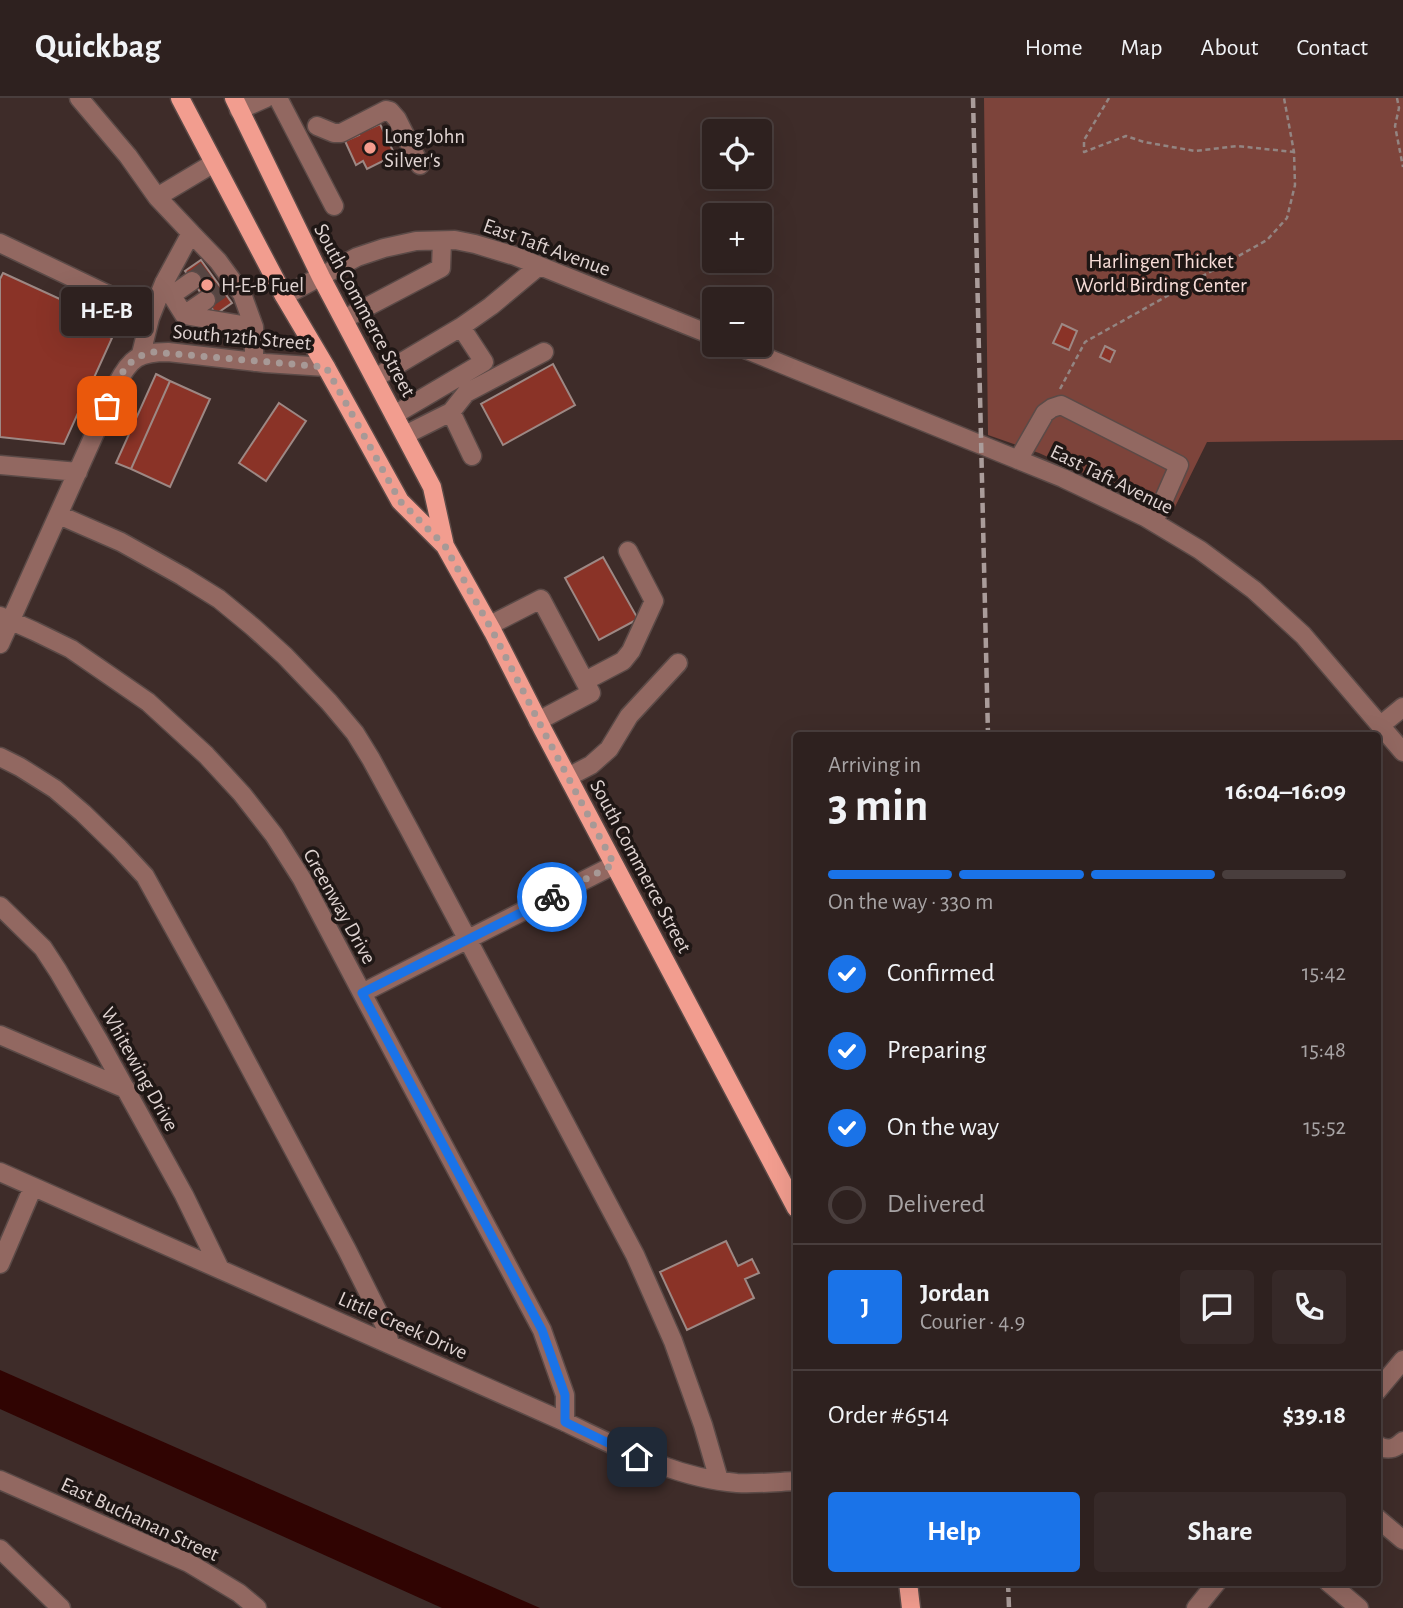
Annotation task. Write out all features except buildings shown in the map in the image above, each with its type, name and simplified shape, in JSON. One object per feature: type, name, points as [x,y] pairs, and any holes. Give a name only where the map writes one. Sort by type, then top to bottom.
[{"type":"main road","name":"South Commerce Street","points":[[180,98],[284,296],[400,501],[445,546],[489,625],[793,1202]]},
{"type":"main road","name":"South Commerce Street","points":[[236,104],[321,277],[432,486],[445,546]]},
{"type":"main road","points":[[908,1586],[911,1608]]},
{"type":"street","points":[[79,98],[128,156],[157,197],[191,233],[227,285],[242,295],[254,327],[254,362]]},
{"type":"street","points":[[236,104],[266,98]]},
{"type":"street","points":[[278,98],[334,206]]},
{"type":"street","points":[[317,126],[341,133],[386,110],[390,111],[397,119],[420,165]]},
{"type":"street","points":[[157,197],[214,163]]},
{"type":"street","points":[[0,644],[5,618],[59,515],[123,372],[131,361],[141,354],[150,318],[168,289],[191,233]]},
{"type":"street","name":"East Taft Avenue","points":[[284,296],[357,257],[384,248],[416,241],[455,240],[514,256],[702,331]]},
{"type":"street","points":[[344,319],[441,268],[442,241]]},
{"type":"street","points":[[0,243],[109,295],[150,318]]},
{"type":"street","points":[[375,378],[461,327],[540,266]]},
{"type":"street","points":[[168,289],[192,281]]},
{"type":"street","points":[[168,289],[184,315],[254,327]]},
{"type":"street","points":[[184,315],[206,300]]},
{"type":"street","points":[[394,415],[485,362],[461,327]]},
{"type":"street","name":"South 12th Street","points":[[141,354],[168,352],[326,367]]},
{"type":"street","points":[[405,435],[450,412],[466,393],[544,352]]},
{"type":"street","name":"East Taft Avenue","points":[[765,357],[1063,478],[1154,522],[1200,550],[1254,590],[1303,635],[1403,752]]},
{"type":"street","points":[[1018,460],[1045,413],[1060,405],[1179,465],[1154,522]]},
{"type":"street","points":[[450,412],[472,456]]},
{"type":"street","points":[[0,465],[78,472]]},
{"type":"street","points":[[59,515],[121,542],[219,599],[261,634],[330,702],[355,733],[635,1255],[673,1341],[719,1480]]},
{"type":"street","points":[[585,681],[623,661],[631,651],[654,601],[628,551]]},
{"type":"street","points":[[489,625],[541,599],[585,681],[591,693],[538,720]]},
{"type":"street","name":"Greenway Drive","points":[[5,618],[71,649],[148,702],[206,755],[242,794],[274,835],[302,879],[542,1330],[565,1395],[565,1422]]},
{"type":"street","points":[[568,777],[591,765],[608,749],[629,716],[678,663]]},
{"type":"street","points":[[1381,725],[1403,707]]},
{"type":"street","points":[[0,757],[55,789],[110,839],[145,876],[347,1250],[390,1344]]},
{"type":"street","points":[[362,993],[614,864]]},
{"type":"street","name":"Whitewing Drive","points":[[0,906],[43,948],[58,971],[184,1195],[220,1269]]},
{"type":"street","points":[[0,1035],[126,1089]]},
{"type":"street","name":"Little Creek Drive","points":[[0,1172],[565,1422],[637,1457],[686,1474],[719,1480],[758,1483],[793,1481]]},
{"type":"street","points":[[0,1264],[33,1187]]},
{"type":"street","points":[[1381,1386],[1403,1360]]},
{"type":"street","points":[[1381,1447],[1393,1448],[1403,1441]]},
{"type":"street","name":"East Buchanan Street","points":[[0,1480],[188,1563],[239,1592],[257,1608]]},
{"type":"street","points":[[1381,1521],[1403,1540]]},
{"type":"street","points":[[0,1549],[61,1608]]},
{"type":"street","points":[[1196,1608],[1214,1586]]},
{"type":"street","points":[[1333,1586],[1359,1608]]},
{"type":"path","points":[[1109,98],[1084,140],[1084,152],[1126,136],[1195,151],[1237,146],[1294,152]]},
{"type":"path","points":[[1060,405],[1057,394],[1085,342],[1267,240],[1287,218],[1295,185],[1294,152],[1284,98]]},
{"type":"path","points":[[1397,98],[1399,108],[1395,126],[1403,167]]},
{"type":"green space","name":"Harlingen Thicket World Birding Center","points":[[984,98],[1403,98],[1403,440],[1207,442],[1172,513],[1039,453],[988,435]]},
{"type":"shaded area","points":[[0,1370],[540,1608],[442,1608],[0,1409]]},
{"type":"tunnel","points":[[192,281],[207,269]]},
{"type":"tunnel","points":[[206,300],[222,289]]},
{"type":"railway","points":[[973,98],[988,732]]},
{"type":"railway","points":[[1008,1586],[1009,1608]]},
{"type":"way so far","points":[[107,406],[123,372],[131,361],[141,354],[168,352],[326,367],[400,501],[445,546],[614,864],[552,897]]},
{"type":"place","name":"Long John Silver's","points":[[370,148]]},
{"type":"place","name":"H-E-B Fuel","points":[[207,285]]},
{"type":"place","name":"H-E-B","points":[[107,406]]},
{"type":"route","points":[[552,897],[362,993],[542,1330],[565,1395],[565,1422],[637,1457]]}]
